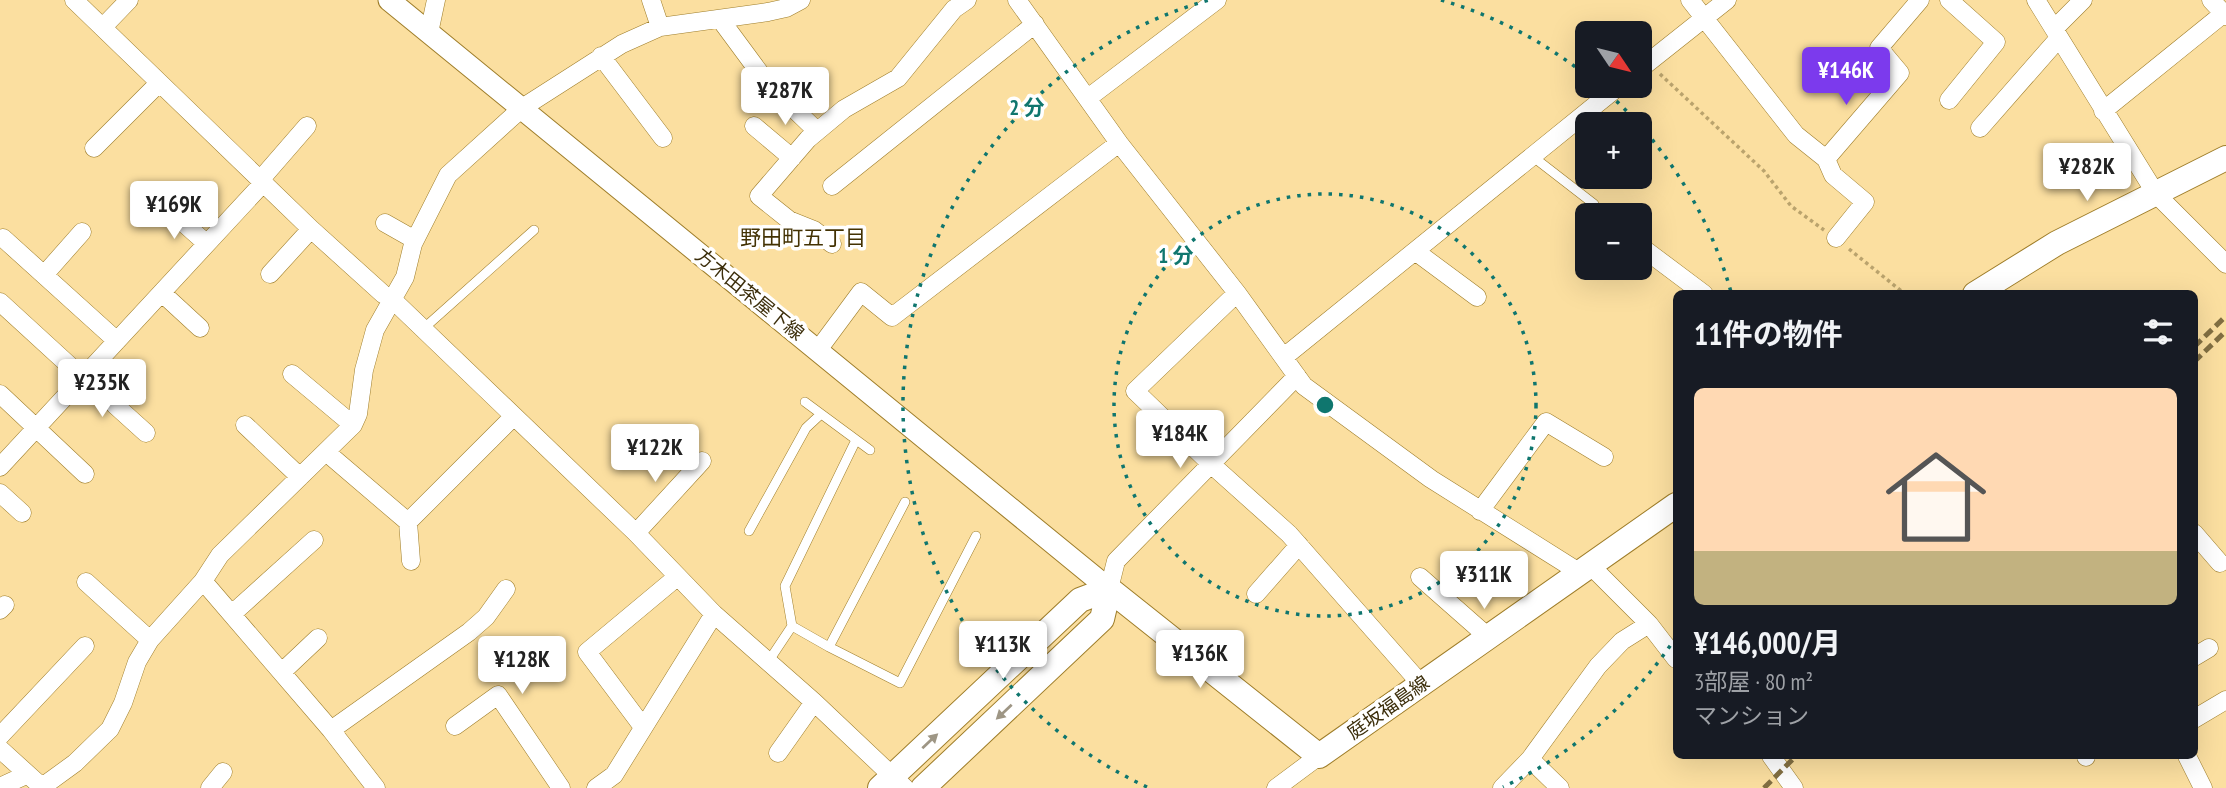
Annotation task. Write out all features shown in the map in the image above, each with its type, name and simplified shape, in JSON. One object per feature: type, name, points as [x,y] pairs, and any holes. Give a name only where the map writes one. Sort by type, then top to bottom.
[{"type":"main road","points":[[1981,290],[2057,243],[2226,158]]},
{"type":"main road","name":"庭坂福島線","points":[[1320,756],[1673,507]]},
{"type":"main road","points":[[1110,589],[1320,756]]},
{"type":"main road","points":[[893,784],[1080,600],[1110,589]]},
{"type":"main road","points":[[923,788],[1101,619],[1110,589]]},
{"type":"street","points":[[74,0],[311,229],[393,300],[636,533],[714,614],[814,702],[893,784]]},
{"type":"street","points":[[103,27],[129,0]]},
{"type":"street","name":"方木田茶屋下線","points":[[389,0],[1110,589]]},
{"type":"street","points":[[429,33],[436,0]]},
{"type":"street","points":[[651,0],[660,27]]},
{"type":"street","points":[[0,749],[43,788],[75,763],[110,729],[123,703],[137,662],[150,640],[202,581],[220,555],[353,425],[358,414],[364,370],[375,330],[405,277],[415,240],[448,175],[522,108],[601,56],[660,27],[768,12],[786,8],[802,0]]},
{"type":"street","points":[[832,244],[814,230],[789,220],[759,197],[817,131],[844,109],[898,78],[954,9],[967,0]]},
{"type":"street","points":[[1017,0],[1119,143],[1237,293],[1304,386],[1480,511],[1585,569],[1649,624],[1673,655]]},
{"type":"street","points":[[1088,98],[1217,0]]},
{"type":"street","points":[[1690,0],[1796,135],[1826,159],[1833,175],[1866,202],[1836,238]]},
{"type":"street","points":[[1652,59],[1727,0]]},
{"type":"street","points":[[1826,159],[1900,73],[1879,48],[1920,0]]},
{"type":"street","points":[[1949,100],[1996,42],[1950,0]]},
{"type":"street","points":[[2036,0],[2157,194],[2226,264]]},
{"type":"street","points":[[1980,128],[2083,0]]},
{"type":"street","points":[[2103,111],[2220,10]]},
{"type":"street","points":[[720,19],[768,84],[817,131]]},
{"type":"street","points":[[832,186],[1035,24]]},
{"type":"street","points":[[601,56],[663,138]]},
{"type":"street","points":[[94,148],[159,83]]},
{"type":"street","points":[[1597,112],[1609,98]]},
{"type":"street","points":[[0,467],[162,293],[307,126]]},
{"type":"street","points":[[754,126],[792,158]]},
{"type":"street","points":[[1284,358],[1532,156],[1575,129]]},
{"type":"street","points":[[817,350],[861,292],[892,317],[1119,143]]},
{"type":"street","points":[[169,210],[206,243]]},
{"type":"street","points":[[384,223],[415,240]]},
{"type":"street","points":[[270,274],[311,229]]},
{"type":"street","points":[[44,275],[82,232]]},
{"type":"street","points":[[3,238],[117,341]]},
{"type":"street","points":[[1415,251],[1477,297]]},
{"type":"street","points":[[1652,255],[1699,290]]},
{"type":"street","points":[[162,293],[200,328]]},
{"type":"street","points":[[1237,293],[1135,391],[1299,545],[1421,684]]},
{"type":"street","points":[[0,302],[85,375],[98,382],[115,405],[146,433]]},
{"type":"street","points":[[292,374],[353,425]]},
{"type":"street","points":[[1110,589],[1116,561],[1297,376]]},
{"type":"street","points":[[0,394],[85,474]]},
{"type":"street","points":[[408,522],[513,415]]},
{"type":"street","points":[[1480,511],[1546,422],[1604,457]]},
{"type":"street","points":[[245,425],[300,477]]},
{"type":"street","points":[[326,452],[408,522],[411,561]]},
{"type":"street","points":[[636,533],[702,461]]},
{"type":"street","points":[[0,493],[22,513]]},
{"type":"street","points":[[2198,538],[2220,563]]},
{"type":"street","points":[[232,614],[314,540]]},
{"type":"street","points":[[1256,594],[1299,545]]},
{"type":"street","points":[[1420,577],[1487,636]]},
{"type":"street","points":[[643,727],[587,652],[677,578]]},
{"type":"street","points":[[202,581],[331,730],[376,788]]},
{"type":"street","points":[[86,582],[150,640]]},
{"type":"street","points":[[331,730],[469,632],[486,617],[506,589]]},
{"type":"street","points":[[596,788],[614,775],[714,614]]},
{"type":"street","points":[[1503,788],[1530,759],[1598,666],[1622,641],[1649,624]]},
{"type":"street","points":[[282,672],[318,638]]},
{"type":"street","points":[[0,736],[85,646]]},
{"type":"street","points":[[455,726],[498,695],[561,788]]},
{"type":"street","points":[[2198,717],[2226,700]]},
{"type":"street","points":[[778,753],[814,702]]},
{"type":"street","points":[[1276,788],[1320,756]]},
{"type":"street","points":[[1530,759],[1560,788]]},
{"type":"street","points":[[1774,759],[1794,788]]},
{"type":"street","points":[[2188,759],[2203,788]]},
{"type":"street","points":[[210,788],[223,772]]},
{"type":"street","points":[[0,787],[26,775]]},
{"type":"lane","points":[[1532,156],[1593,203]]},
{"type":"lane","points":[[423,329],[534,230]]},
{"type":"lane","points":[[805,402],[870,450]]},
{"type":"lane","points":[[749,531],[806,429],[821,415]]},
{"type":"lane","points":[[768,662],[792,626],[785,586],[856,440]]},
{"type":"lane","points":[[829,647],[905,502]]},
{"type":"lane","points":[[792,626],[901,683],[976,536]]},
{"type":"path","points":[[1652,72],[1764,171],[1791,206],[1836,238],[1900,290]]},
{"type":"railway","points":[[2198,343],[2226,316]]},
{"type":"railway","points":[[2198,358],[2226,331]]},
{"type":"railway","points":[[1764,788],[1793,759]]},
{"type":"district","name":"野田町五丁目","points":[[803,238]]}]
